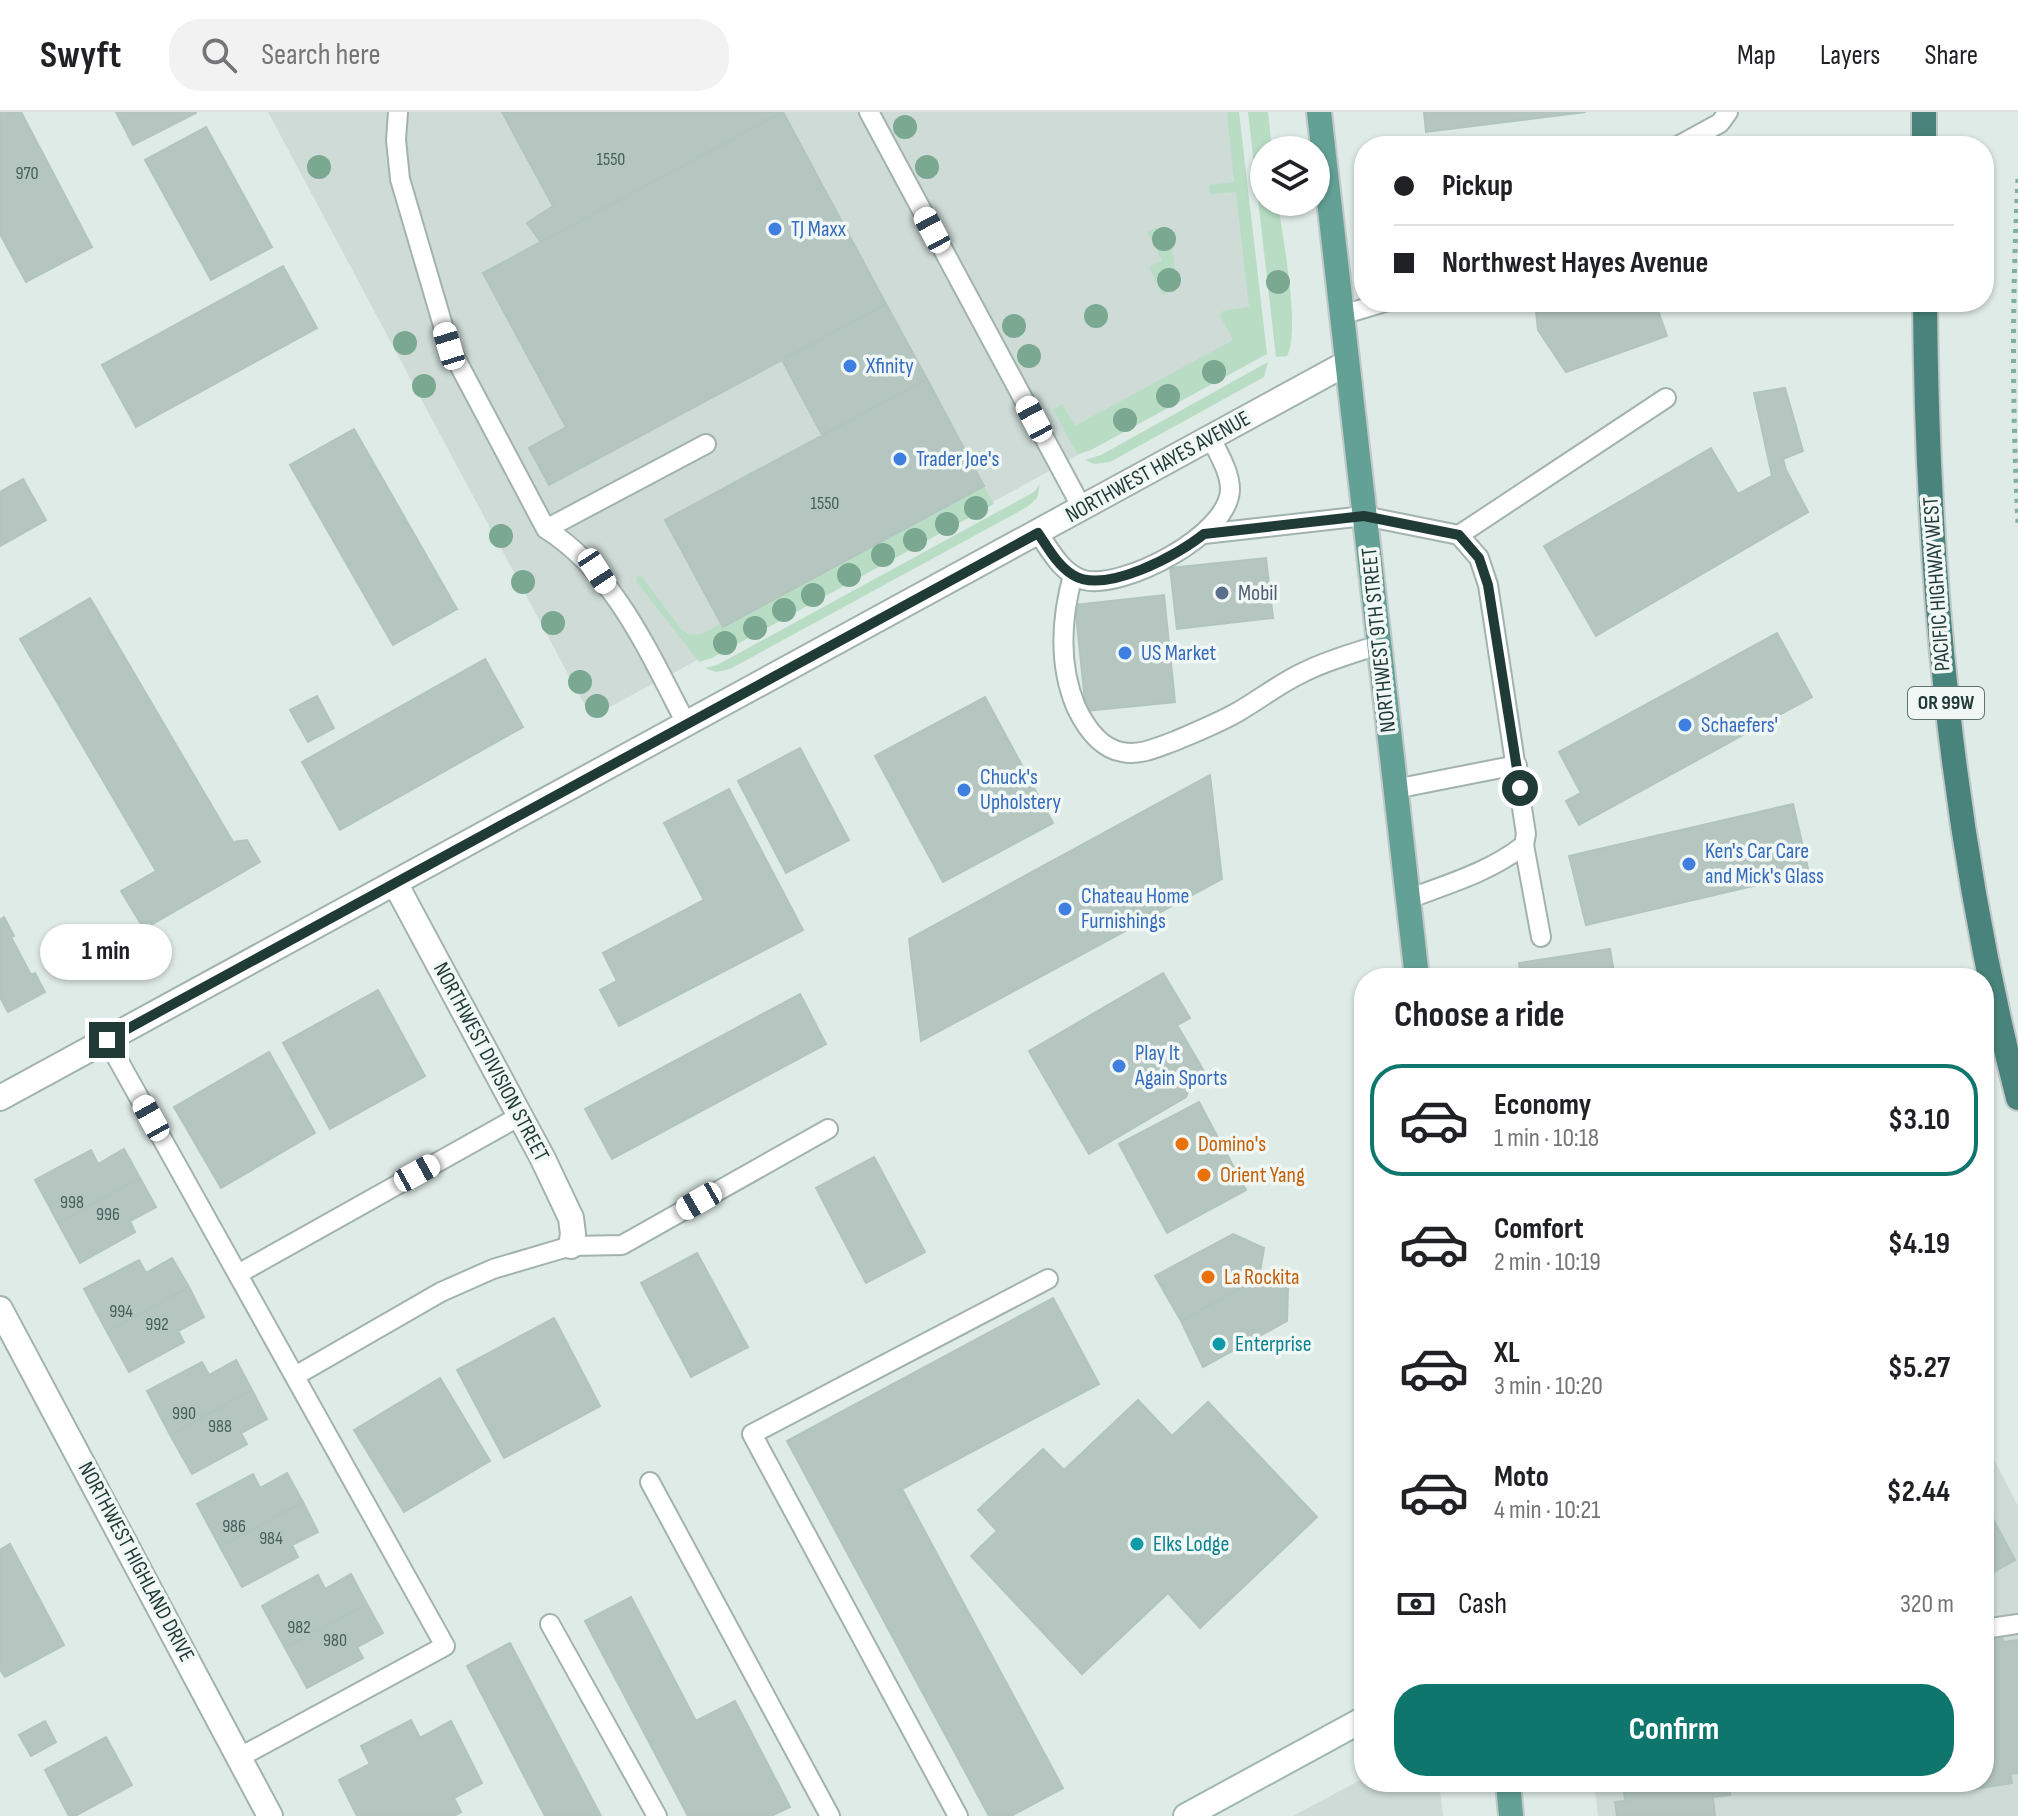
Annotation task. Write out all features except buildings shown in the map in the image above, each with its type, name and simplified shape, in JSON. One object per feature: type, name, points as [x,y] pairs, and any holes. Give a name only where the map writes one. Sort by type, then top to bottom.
[{"type":"highway","points":[[1924,112],[1924,136]]},
{"type":"highway","name":"PACIFIC HIGHWAY WEST","points":[[1925,312],[1933,534],[1945,690],[1970,880],[1987,968]]},
{"type":"highway","name":"PACIFIC HIGHWAY WEST","points":[[1994,1001],[2018,1098]]},
{"type":"main road","name":"NORTHWEST 9TH STREET","points":[[1319,112],[1416,968]]},
{"type":"main road","points":[[1509,1792],[1511,1816]]},
{"type":"street","name":"NORTHWEST HAYES AVENUE","points":[[0,1098],[1347,363]]},
{"type":"street","name":"NORTHWEST DIVISION STREET","points":[[395,883],[571,1218],[571,1246]]},
{"type":"street","name":"NORTHWEST HIGHLAND DRIVE","points":[[0,1309],[270,1816]]},
{"type":"street","points":[[1186,1816],[1354,1724]]},
{"type":"lane","points":[[398,112],[396,140],[400,179],[449,346],[546,529],[570,544],[597,571],[650,653],[687,725]]},
{"type":"lane","points":[[869,112],[1082,508]]},
{"type":"lane","points":[[1696,136],[1720,123],[1728,112]]},
{"type":"lane","points":[[1342,315],[1354,311]]},
{"type":"lane","points":[[1459,535],[1666,398]]},
{"type":"lane","points":[[1038,533],[1056,559],[1073,575],[1096,581],[1121,576],[1188,547],[1204,534],[1226,505],[1230,490],[1226,472],[1211,438]]},
{"type":"lane","points":[[546,529],[706,444]]},
{"type":"lane","points":[[1204,534],[1364,516],[1459,535],[1479,558],[1488,585],[1517,765],[1526,834],[1524,845],[1541,937]]},
{"type":"lane","points":[[1073,575],[1063,623],[1064,657],[1072,698],[1083,723],[1092,734],[1106,746],[1121,752],[1150,751],[1204,730],[1304,672],[1340,656],[1379,645]]},
{"type":"lane","points":[[1395,789],[1517,765]]},
{"type":"lane","points":[[1408,899],[1482,871],[1524,845]]},
{"type":"lane","points":[[107,1040],[445,1646],[240,1757]]},
{"type":"lane","points":[[238,1274],[520,1116]]},
{"type":"lane","points":[[295,1376],[441,1292],[493,1269],[571,1246],[622,1245],[828,1129]]},
{"type":"lane","points":[[958,1816],[752,1434],[1048,1279]]},
{"type":"lane","points":[[650,1482],[830,1816]]},
{"type":"lane","points":[[550,1624],[657,1816]]},
{"type":"lane","points":[[1994,1628],[2018,1624]]},
{"type":"path","points":[[2018,179],[2014,254],[2013,429],[2018,523]]},
{"type":"shaded area","points":[[268,112],[1230,112],[1258,356],[591,717]]},
{"type":"shaded area","points":[[1994,1459],[2018,1506],[2018,1816],[1598,1816],[1595,1792],[1994,1792]]},
{"type":"shaded area","points":[[1354,1783],[1354,1792],[1440,1792],[1443,1816],[1293,1816]]},
{"type":"green space","points":[[1227,112],[1239,112],[1267,354],[1091,450],[1077,454],[1053,409],[1062,404],[1075,426],[1233,340],[1220,315],[1223,311],[1249,307],[1236,192],[1210,194],[1209,185],[1234,182]]},
{"type":"green space","points":[[1248,112],[1268,112],[1271,136],[1251,136]]},
{"type":"green space","points":[[1260,216],[1280,216],[1286,258],[1291,343],[1287,356],[1276,357]]},
{"type":"green space","points":[[1155,228],[1167,230],[1171,238],[1177,288],[1163,295],[1149,267],[1162,260],[1147,232]]},
{"type":"green space","points":[[1268,362],[1264,377],[1110,462],[1094,464],[1085,460],[1101,455]]},
{"type":"green space","points":[[1040,484],[1037,498],[1027,507],[730,669],[716,672],[705,668],[717,665],[1034,492]]},
{"type":"green space","points":[[984,486],[994,504],[712,658],[699,662],[636,581],[637,576],[642,577],[681,629],[686,633],[701,634],[721,622],[724,627]]},
{"type":"place","name":"TJ Maxx","points":[[775,229]]},
{"type":"place","name":"Xfinity","points":[[850,366]]},
{"type":"place","name":"Trader Joe's","points":[[900,459]]},
{"type":"place","name":"Mobil","points":[[1222,593]]},
{"type":"place","name":"US Market","points":[[1125,653]]},
{"type":"place","name":"Schaefers'","points":[[1685,725]]},
{"type":"place","name":"Chuck's Upholstery","points":[[964,790]]},
{"type":"place","name":"Ken's Car Care and Mick's Glass","points":[[1689,864]]},
{"type":"place","name":"Chateau Home Furnishings","points":[[1065,909]]},
{"type":"place","name":"Play It Again Sports","points":[[1119,1066]]},
{"type":"place","name":"Domino's","points":[[1182,1144]]},
{"type":"place","name":"Orient Yang","points":[[1204,1175]]},
{"type":"place","name":"La Rockita","points":[[1208,1277]]},
{"type":"place","name":"Enterprise","points":[[1219,1344]]},
{"type":"place","name":"Elks Lodge","points":[[1137,1544]]},
{"type":"route","points":[[107,1040],[1038,533],[1067,571],[1087,581],[1121,576],[1188,547],[1204,534],[1364,516],[1459,535],[1479,558],[1488,585],[1520,788]]}]
